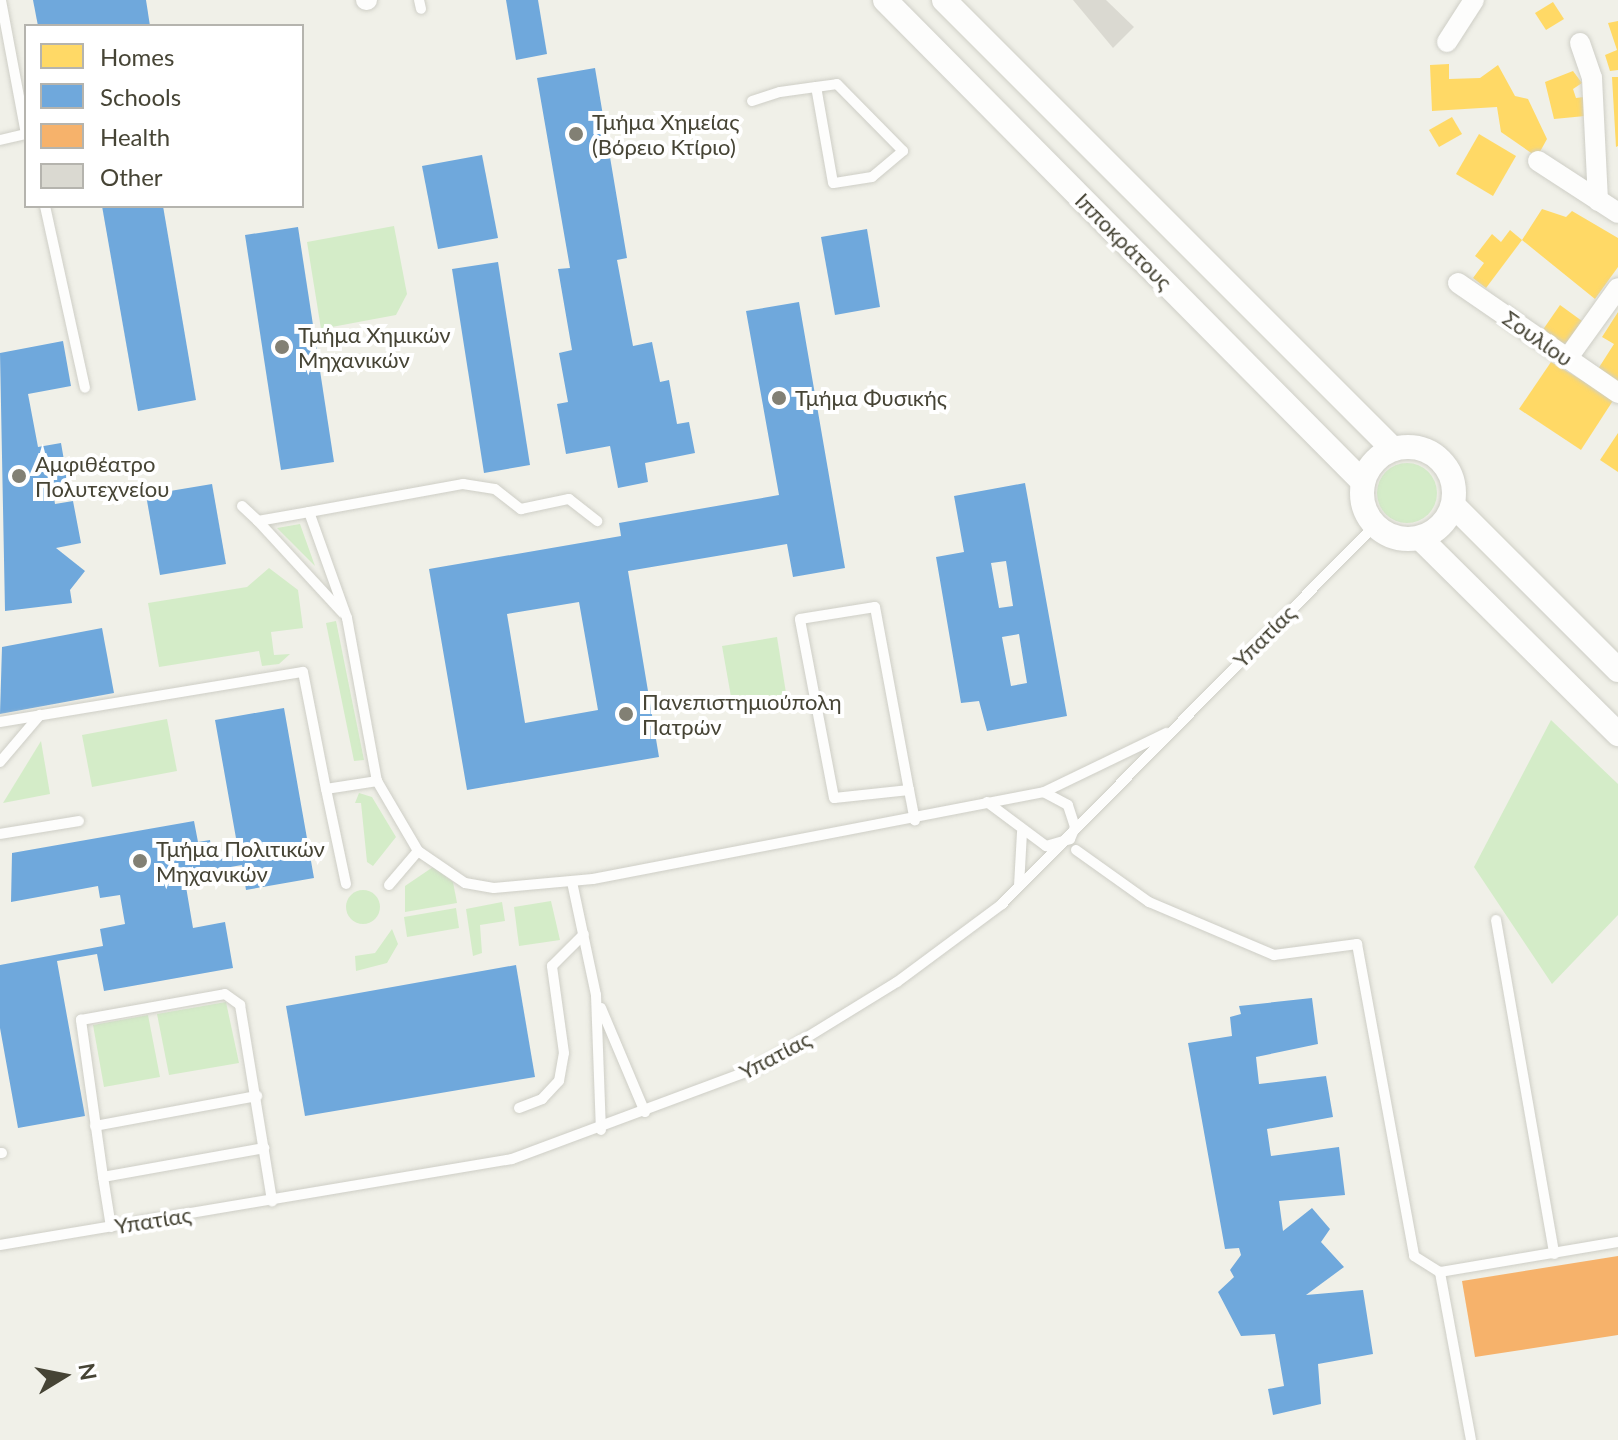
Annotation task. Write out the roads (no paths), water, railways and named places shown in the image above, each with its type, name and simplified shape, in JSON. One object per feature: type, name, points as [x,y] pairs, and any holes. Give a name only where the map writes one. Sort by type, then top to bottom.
[{"type":"street","name":"Ιπποκράτους","points":[[885,0],[1363,482]]},
{"type":"street","name":"Ιπποκράτους","points":[[944,0],[1393,449]]},
{"type":"street","points":[[1447,42],[1474,0]]},
{"type":"street","points":[[1580,43],[1592,78],[1598,201]]},
{"type":"street","points":[[1538,161],[1618,213]]},
{"type":"street","name":"Σουλίου","points":[[1458,283],[1618,393]]},
{"type":"street","points":[[1567,359],[1618,288]]},
{"type":"street","points":[[1618,670],[1454,506],[1452,479],[1435,455],[1393,449],[1374,461],[1363,482],[1374,526],[1391,537],[1420,538],[1618,734]]},
{"type":"street","points":[[1420,538],[1454,506]]},
{"type":"lane","points":[[1,0],[24,124]]},
{"type":"lane","points":[[752,101],[816,87],[837,84],[903,151],[872,177],[833,183],[816,87]]},
{"type":"lane","points":[[0,140],[24,135]]},
{"type":"lane","points":[[45,208],[85,388]]},
{"type":"lane","points":[[258,521],[463,484],[495,489],[521,509],[569,499],[597,521]]},
{"type":"lane","points":[[242,506],[347,618]]},
{"type":"lane","points":[[309,512],[347,618],[377,781],[418,851],[465,883],[572,882],[915,820],[1044,792],[1175,727]]},
{"type":"lane","name":"Υπατίας","points":[[0,1245],[512,1159],[601,1130],[757,1068],[827,1027],[1018,888],[1070,839],[1175,727],[1374,526]]},
{"type":"lane","points":[[909,790],[834,798],[800,619],[875,607],[915,820]]},
{"type":"lane","points":[[0,722],[303,672],[346,884]]},
{"type":"lane","points":[[0,762],[41,715]]},
{"type":"lane","points":[[326,789],[377,781]]},
{"type":"lane","points":[[987,802],[1022,832],[1046,846],[1070,839],[1075,827],[1068,805],[1044,792]]},
{"type":"lane","points":[[0,834],[79,821]]},
{"type":"lane","points":[[1018,888],[1022,832]]},
{"type":"lane","points":[[1076,850],[1149,902],[1274,955],[1357,944],[1414,1256],[1440,1272],[1618,1242]]},
{"type":"lane","points":[[389,885],[418,851]]},
{"type":"lane","points":[[572,882],[596,995],[601,1130]]},
{"type":"lane","points":[[1496,920],[1554,1254]]},
{"type":"lane","points":[[519,1108],[542,1099],[559,1081],[564,1053],[552,966],[584,934]]},
{"type":"lane","points":[[596,995],[645,1112]]},
{"type":"lane","points":[[111,1227],[78,1030],[90,1015],[235,996],[257,1096],[272,1201]]},
{"type":"lane","points":[[95,1126],[257,1096]]},
{"type":"lane","points":[[103,1177],[264,1148]]},
{"type":"lane","points":[[1440,1272],[1471,1440]]},
{"type":"place","name":"Τμήμα Xημείας (Βόρειο Κτίριο)","points":[[576,134]]},
{"type":"place","name":"Τμήμα Χημικών Μηχανικών","points":[[282,347]]},
{"type":"place","name":"Τμήμα Φυσικής","points":[[779,398]]},
{"type":"place","name":"Αμφιθέατρο Πολυτεχνείου","points":[[19,476]]},
{"type":"place","name":"Πανεπιστημιούπολη Πατρών","points":[[626,714]]},
{"type":"place","name":"Τμήμα Πολιτικών Μηχανικών","points":[[140,861]]}]
